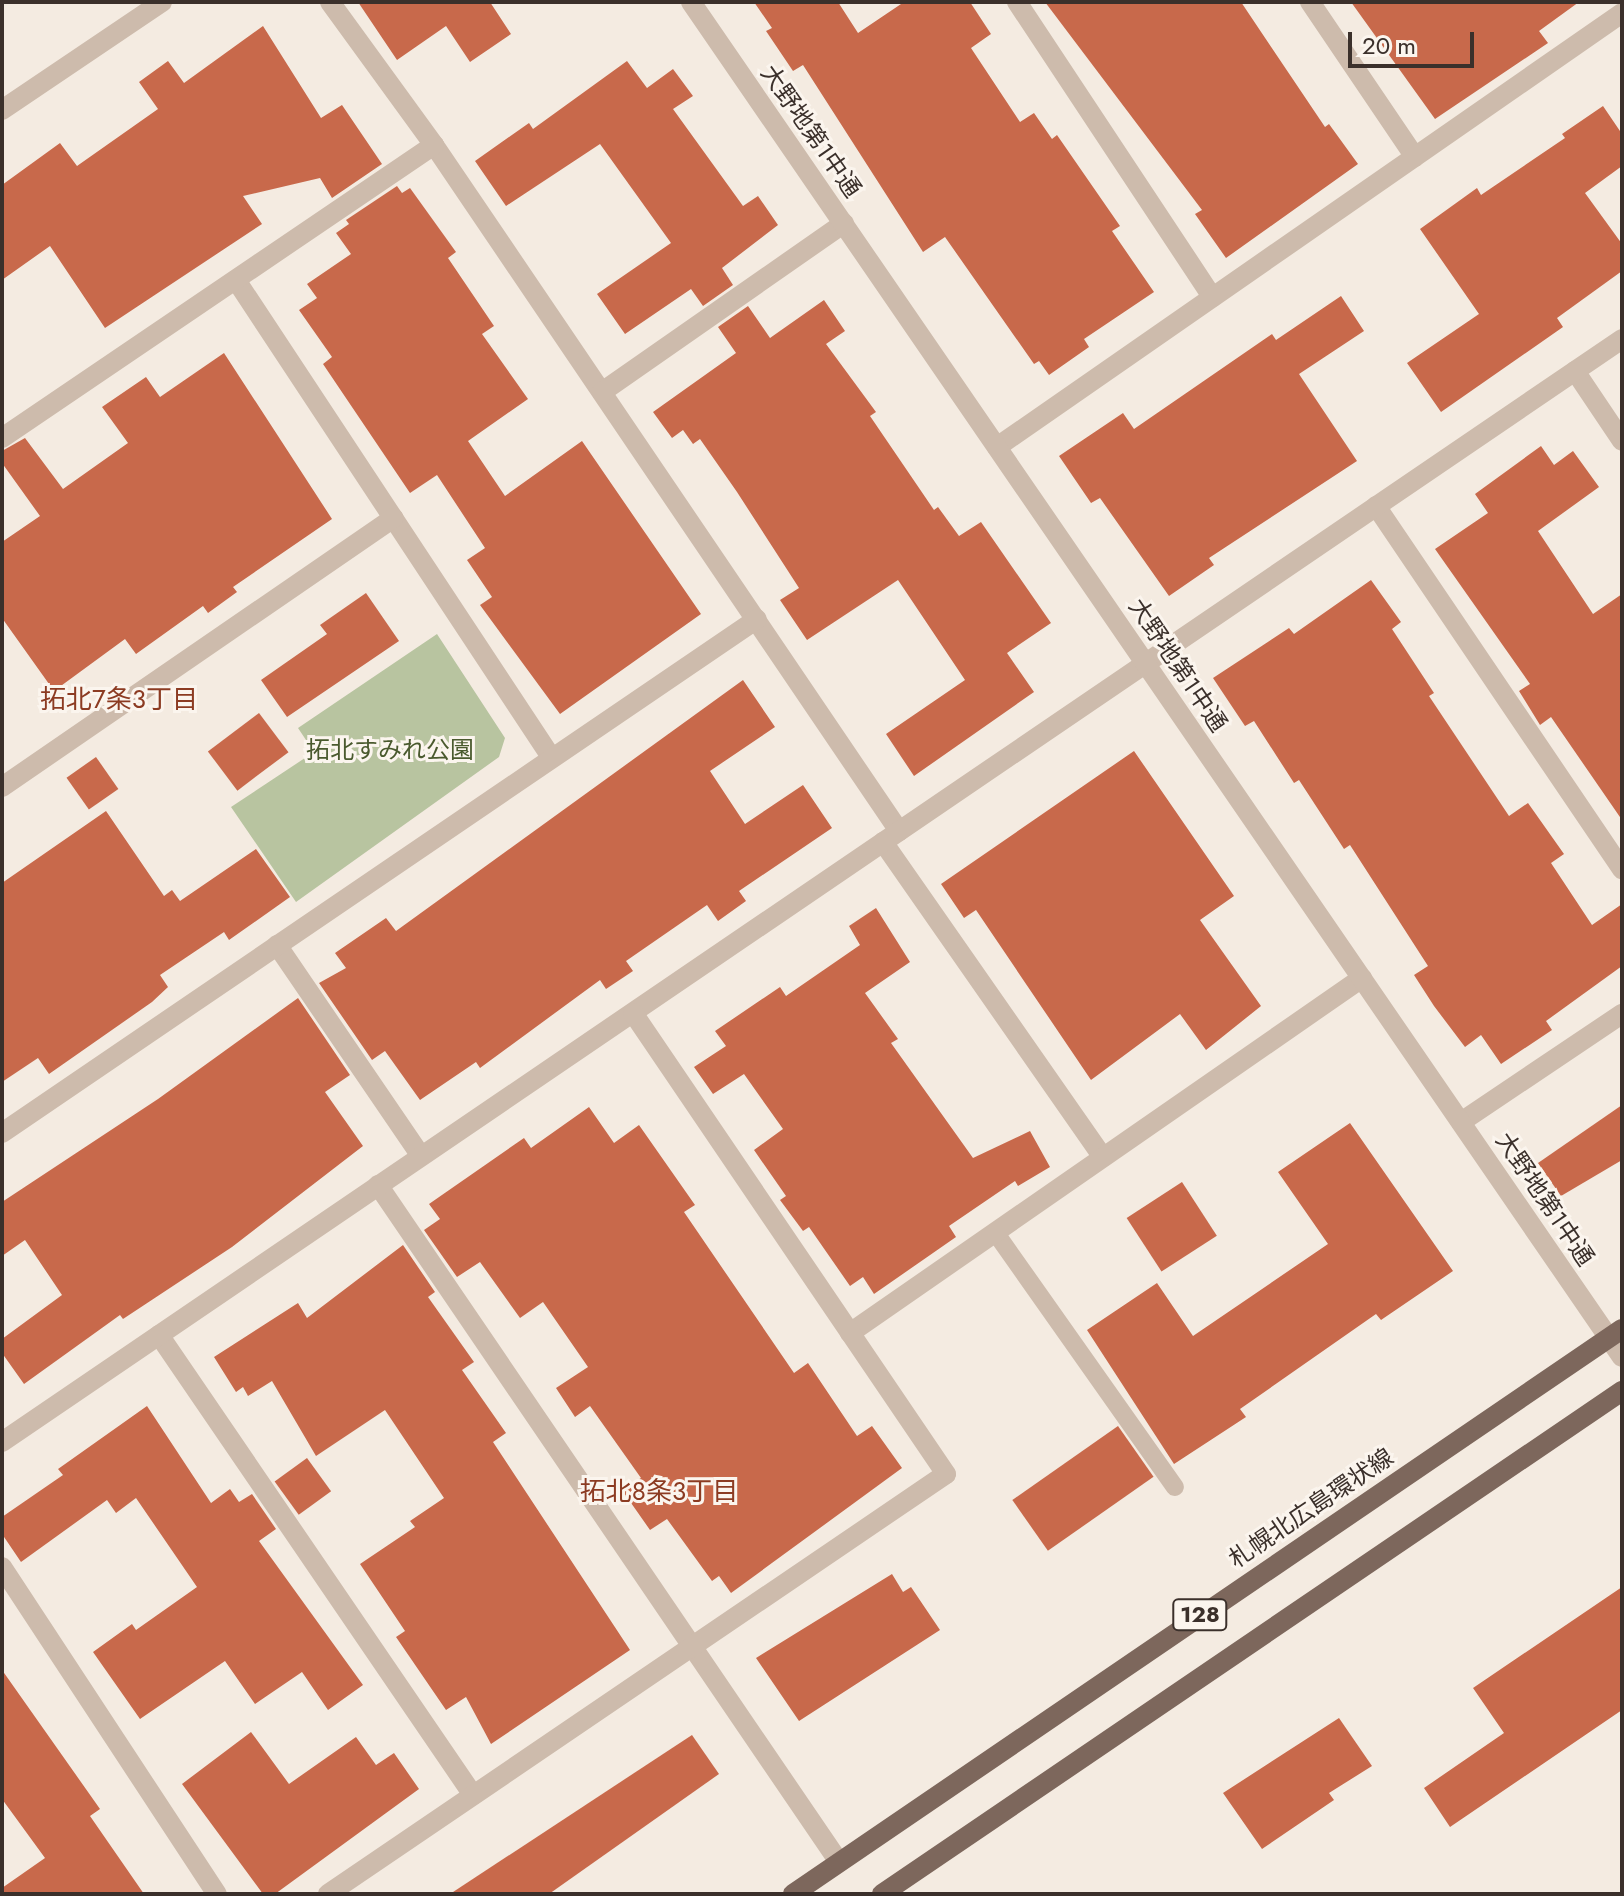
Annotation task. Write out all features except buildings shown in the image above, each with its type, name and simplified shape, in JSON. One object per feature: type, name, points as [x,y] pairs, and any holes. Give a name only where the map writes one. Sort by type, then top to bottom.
[{"type":"main road","name":"札幌北広島環状線","points":[[793,1894],[1615,1334]]},
{"type":"main road","name":"128","points":[[882,1894],[1622,1391]]},
{"type":"street","points":[[2,110],[162,2]]},
{"type":"street","points":[[330,2],[434,145],[757,619],[891,836],[1103,1157]]},
{"type":"street","name":"大野地第1中通","points":[[691,2],[1461,1122],[1615,1334],[1622,1357]]},
{"type":"street","points":[[1017,2],[1212,297]]},
{"type":"street","points":[[1310,2],[1415,157]]},
{"type":"street","points":[[997,447],[1617,14]]},
{"type":"street","points":[[2,438],[434,145]]},
{"type":"street","points":[[602,392],[844,223]]},
{"type":"street","points":[[236,280],[551,757]]},
{"type":"street","points":[[2,1442],[1622,339]]},
{"type":"street","points":[[1575,371],[1622,441]]},
{"type":"street","points":[[1376,506],[1622,869]]},
{"type":"street","points":[[2,787],[394,518]]},
{"type":"street","points":[[2,1132],[757,619]]},
{"type":"street","points":[[277,945],[421,1156]]},
{"type":"street","points":[[850,1333],[1362,978]]},
{"type":"street","points":[[328,1894],[946,1474],[633,1013]]},
{"type":"street","points":[[1461,1122],[1622,1014]]},
{"type":"street","points":[[378,1185],[839,1862]]},
{"type":"street","points":[[159,1335],[473,1795]]},
{"type":"street","points":[[2,1567],[217,1894]]},
{"type":"lane","points":[[995,1232],[1175,1487]]},
{"type":"green space","name":"拓北すみれ公園","points":[[437,634],[505,738],[499,757],[296,902],[231,807],[314,752],[298,728]]},
{"type":"district","name":"拓北7条3丁目","points":[[119,700]]},
{"type":"district","name":"拓北8条3丁目","points":[[659,1492]]}]
